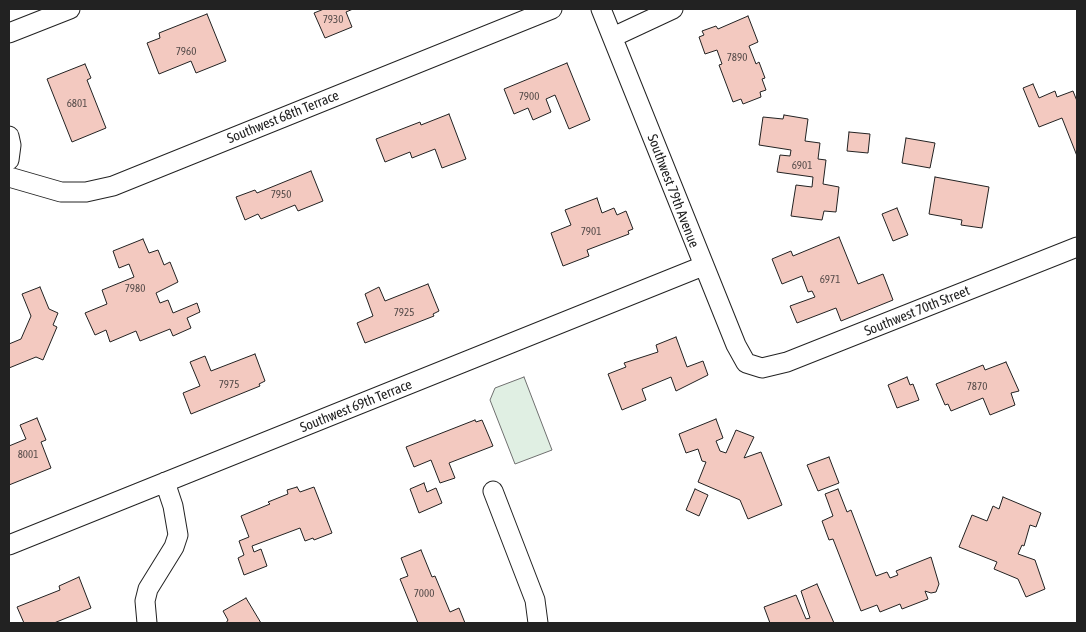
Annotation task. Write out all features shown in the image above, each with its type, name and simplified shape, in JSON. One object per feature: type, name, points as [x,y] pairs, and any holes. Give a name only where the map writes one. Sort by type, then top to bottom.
[{"type":"street","points":[[9,33],[70,9]]},
{"type":"street","name":"Southwest 68th Terrace","points":[[9,177],[61,192],[86,192],[113,186],[552,9]]},
{"type":"street","name":"Southwest 79th Avenue","points":[[600,9],[613,37],[731,332],[742,357],[746,363],[754,367]]},
{"type":"street","points":[[613,37],[673,9]]},
{"type":"street","points":[[9,136],[11,145],[9,160]]},
{"type":"street","name":"Southwest 70th Street","points":[[754,367],[770,367],[787,362],[1077,247]]},
{"type":"street","name":"Southwest 69th Terrace","points":[[9,545],[703,266]]},
{"type":"street","points":[[147,623],[146,595],[156,573],[174,547],[178,529],[174,506],[165,482]]},
{"type":"street","points":[[493,491],[535,600],[538,623]]},
{"type":"green space","points":[[524,377],[552,450],[515,464],[490,400],[495,388]]},
{"type":"building","points":[[324,9],[353,9],[346,12],[352,27],[325,38],[314,13]]},
{"type":"building","points":[[207,14],[226,61],[196,73],[191,61],[159,74],[147,43],[160,38],[159,33]]},
{"type":"building","points":[[748,16],[758,42],[749,46],[756,64],[759,62],[765,78],[762,79],[766,90],[760,92],[761,97],[743,104],[741,99],[733,102],[719,65],[722,64],[717,50],[705,54],[699,37],[704,35],[702,31],[716,26],[718,29]]},
{"type":"building","points":[[567,63],[590,120],[569,129],[555,95],[546,99],[551,112],[533,120],[528,108],[514,114],[504,89]]},
{"type":"building","points":[[85,64],[91,78],[87,80],[106,128],[72,142],[47,79]]},
{"type":"building","points":[[1033,84],[1039,98],[1055,91],[1057,97],[1073,91],[1077,101],[1077,156],[1062,118],[1039,127],[1023,88]]},
{"type":"building","points":[[449,114],[466,159],[442,168],[435,149],[412,158],[410,152],[385,162],[376,139],[420,122],[421,125]]},
{"type":"building","points":[[784,115],[808,119],[805,141],[820,143],[818,159],[826,160],[823,184],[839,187],[836,212],[824,211],[822,220],[791,216],[796,185],[812,187],[813,177],[777,172],[780,155],[790,156],[791,150],[759,145],[763,117],[783,119]]},
{"type":"building","points":[[849,132],[870,134],[868,153],[847,151]]},
{"type":"building","points":[[906,138],[935,143],[930,168],[902,163]]},
{"type":"building","points":[[311,171],[323,201],[298,211],[295,205],[261,219],[258,214],[245,220],[236,197],[255,190],[257,193]]},
{"type":"building","points":[[935,177],[989,187],[982,228],[961,225],[962,220],[929,214]]},
{"type":"building","points":[[597,198],[602,213],[614,208],[617,215],[626,211],[633,229],[628,231],[629,234],[587,250],[589,256],[563,266],[551,233],[571,225],[565,210]]},
{"type":"building","points":[[897,208],[908,235],[893,241],[882,214]]},
{"type":"building","points":[[839,237],[858,284],[883,274],[893,300],[841,321],[836,308],[797,323],[790,306],[815,297],[812,291],[808,292],[802,276],[782,284],[772,259],[791,251],[793,256]]},
{"type":"building","points":[[143,239],[149,253],[158,250],[164,265],[170,262],[178,282],[156,293],[160,303],[168,300],[173,313],[197,303],[200,312],[187,318],[191,328],[173,336],[170,329],[140,341],[136,331],[110,342],[106,330],[95,335],[85,313],[107,304],[102,290],[134,277],[129,264],[119,268],[113,251]]},
{"type":"building","points":[[428,284],[439,311],[433,314],[434,316],[365,343],[357,323],[373,316],[365,294],[379,287],[385,301]]},
{"type":"building","points":[[40,287],[49,309],[58,313],[53,325],[57,327],[43,360],[36,357],[9,368],[9,344],[21,339],[31,316],[22,294]]},
{"type":"building","points":[[676,337],[687,367],[703,361],[708,375],[676,391],[671,377],[642,389],[646,400],[622,410],[608,374],[626,367],[624,363],[658,352],[656,345]]},
{"type":"building","points":[[255,354],[265,381],[259,384],[260,386],[191,414],[183,393],[200,386],[190,362],[205,356],[211,371]]},
{"type":"building","points":[[1006,362],[1019,391],[1011,393],[1015,405],[990,415],[983,398],[951,411],[948,404],[945,405],[936,384],[983,365],[985,370]]},
{"type":"building","points":[[907,377],[910,385],[913,384],[919,400],[897,408],[888,385]]},
{"type":"building","points":[[37,418],[46,440],[41,442],[51,468],[9,485],[9,446],[26,439],[20,425]]},
{"type":"building","points":[[716,419],[723,438],[716,441],[720,451],[726,453],[736,430],[754,437],[744,458],[761,452],[782,505],[748,519],[740,500],[698,482],[706,462],[702,461],[698,449],[686,453],[679,434]]},
{"type":"building","points":[[475,420],[476,422],[482,420],[493,446],[449,463],[455,478],[440,483],[431,460],[414,467],[406,447]]},
{"type":"building","points":[[829,457],[839,483],[818,491],[807,465]]},
{"type":"building","points":[[424,483],[427,492],[436,488],[442,503],[419,513],[410,489]]},
{"type":"building","points":[[297,487],[300,492],[314,487],[332,533],[314,540],[313,538],[305,541],[300,528],[252,546],[254,552],[261,549],[267,566],[244,575],[238,558],[244,555],[239,541],[249,537],[241,516],[270,504],[268,502],[288,494],[287,490]]},
{"type":"building","points":[[695,489],[708,495],[699,516],[686,510]]},
{"type":"building","points":[[838,489],[847,512],[851,510],[876,576],[887,572],[890,578],[898,575],[896,571],[931,557],[939,584],[936,592],[925,591],[928,599],[902,609],[900,604],[880,612],[877,605],[861,611],[833,539],[829,540],[822,521],[833,516],[825,494]]},
{"type":"building","points":[[1003,497],[1041,513],[1036,527],[1030,525],[1024,546],[1022,545],[1018,554],[1035,560],[1045,589],[1026,597],[1018,579],[994,569],[997,562],[959,547],[972,515],[987,521],[993,506],[999,509]]},
{"type":"building","points":[[421,550],[432,577],[435,576],[450,612],[459,608],[465,623],[418,623],[400,579],[408,576],[401,558]]},
{"type":"building","points":[[79,577],[91,608],[54,623],[24,623],[17,607],[60,590],[59,586]]},
{"type":"building","points":[[817,584],[834,623],[770,623],[764,607],[796,595],[806,619],[810,618],[801,591]]},
{"type":"building","points":[[246,598],[261,623],[226,623],[228,620],[223,611]]}]
